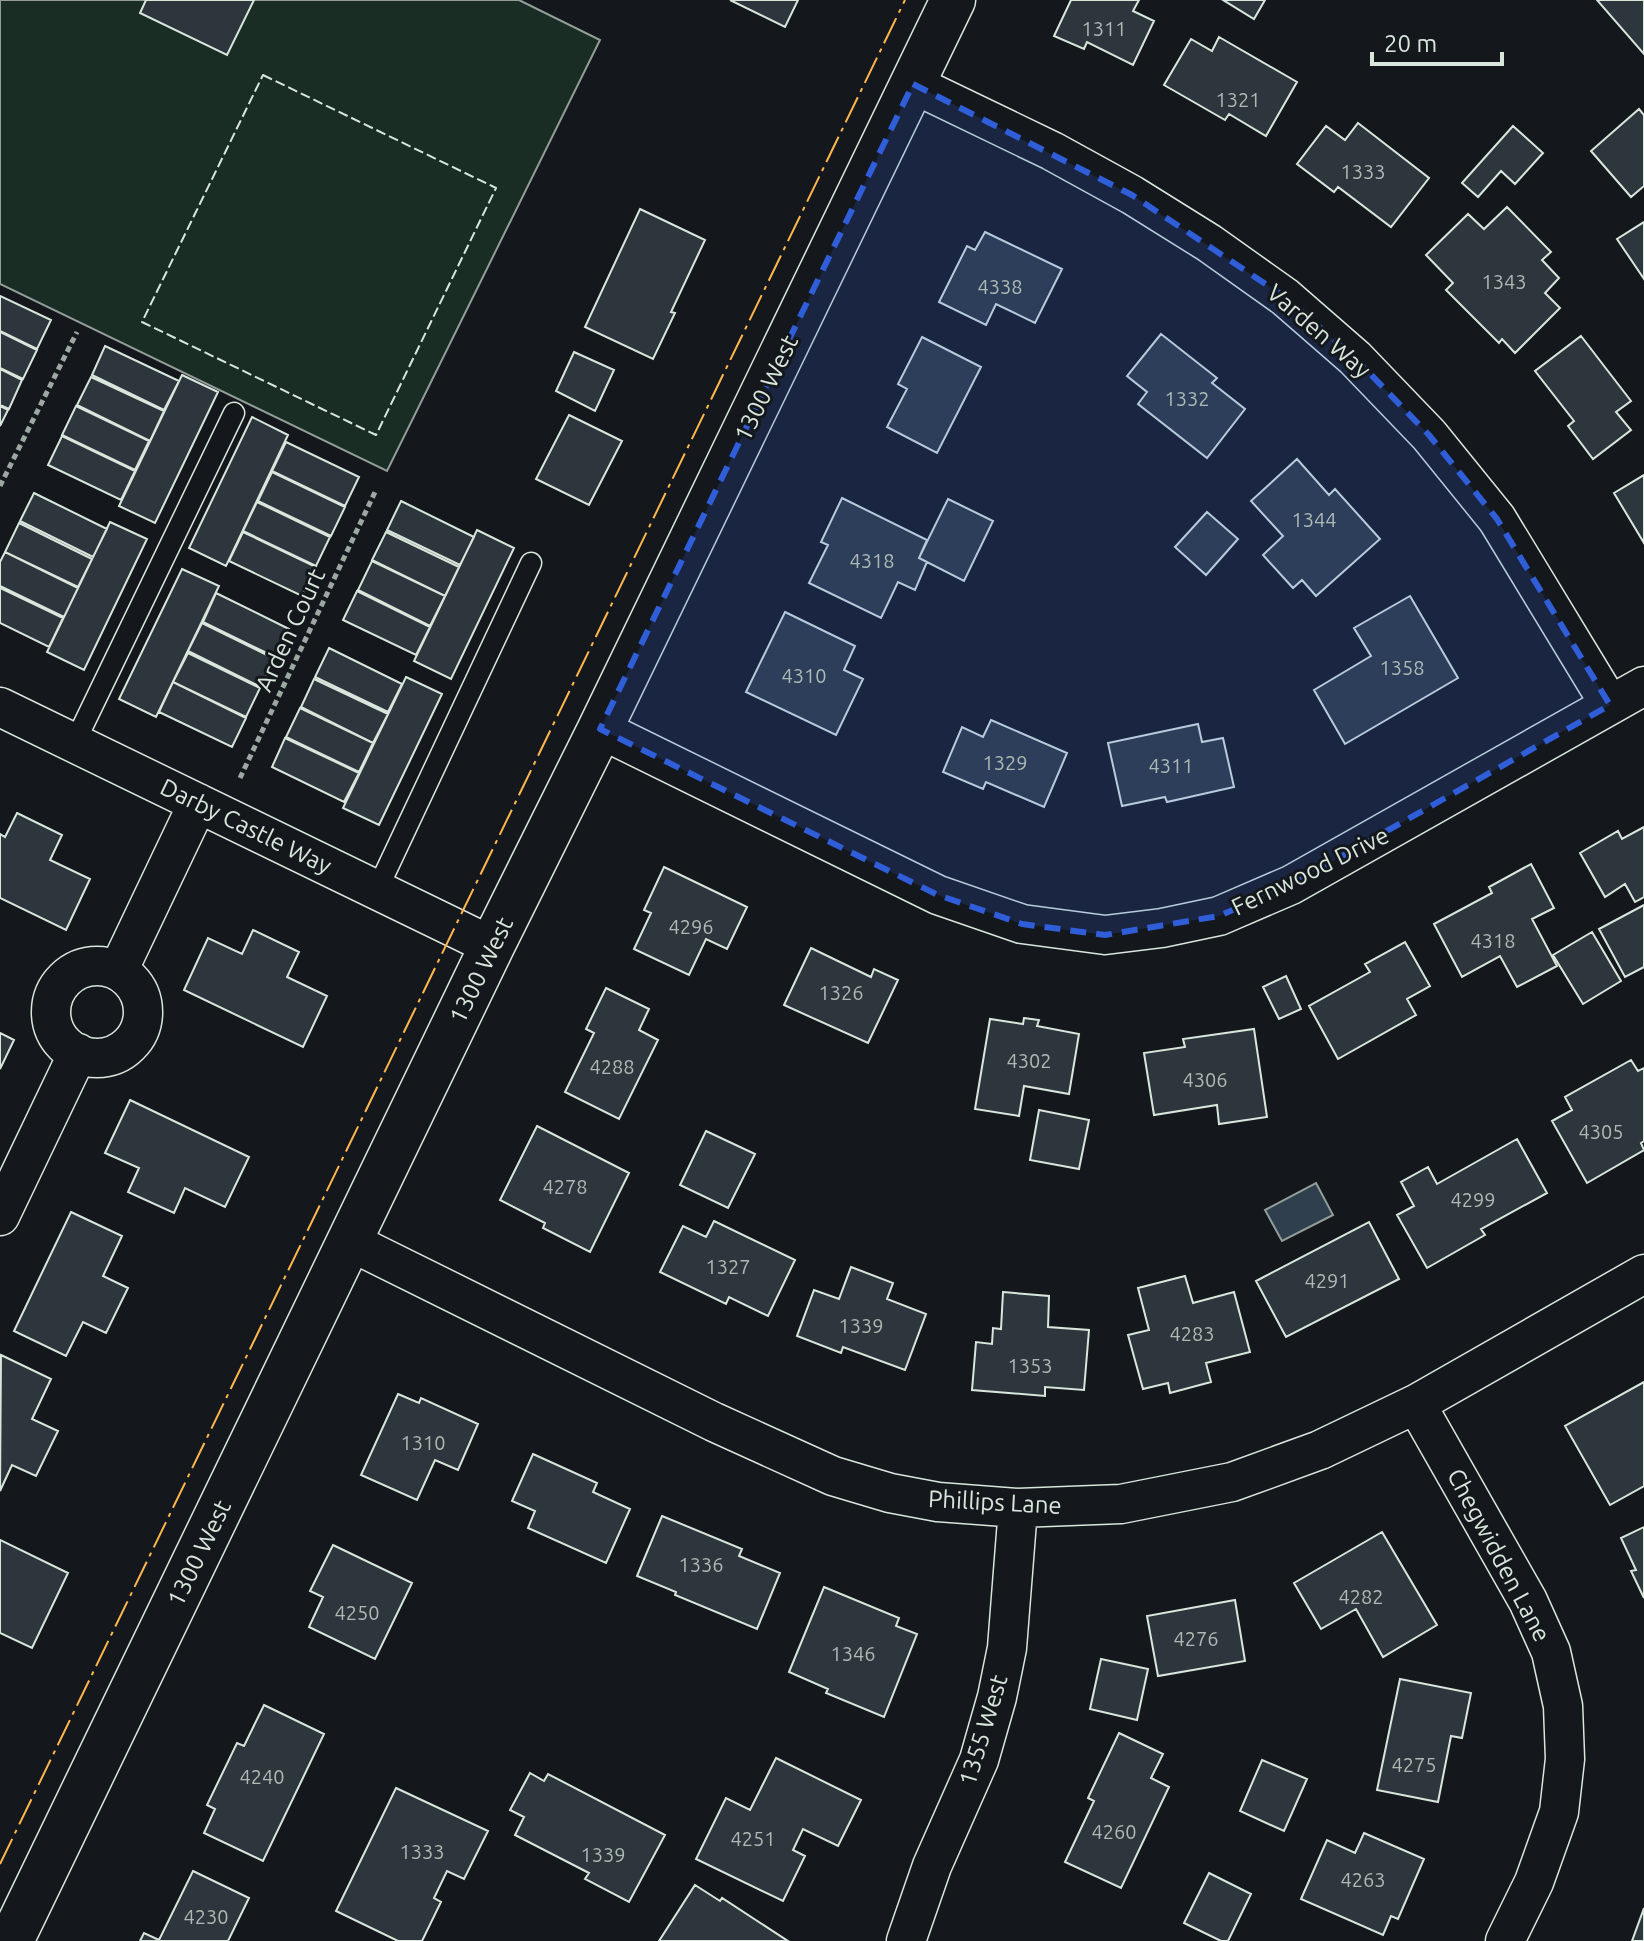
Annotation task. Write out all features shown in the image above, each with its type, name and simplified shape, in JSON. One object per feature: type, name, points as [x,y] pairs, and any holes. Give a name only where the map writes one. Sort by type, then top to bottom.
[{"type":"street","name":"1300 West","points":[[11,1941],[953,0]]},
{"type":"street","name":"Varden Way","points":[[913,84],[1052,151],[1171,219],[1285,297],[1355,358],[1429,435],[1497,519],[1610,705]]},
{"type":"street","name":"Fernwood Drive","points":[[600,729],[938,895],[1022,924],[1105,935],[1162,928],[1219,916],[1291,885],[1644,686]]},
{"type":"street","name":"Darby Castle Way","points":[[0,707],[492,946]]},
{"type":"street","points":[[118,971],[198,803]]},
{"type":"street","points":[[104,967],[118,971],[130,979],[143,1004],[139,1032],[131,1044],[106,1057],[78,1053],[65,1045],[57,1034],[52,1020],[56,992],[64,980],[76,971],[104,967]]},
{"type":"street","points":[[0,1216],[78,1053]]},
{"type":"street","name":"Phillips Lane","points":[[349,1241],[714,1422],[833,1476],[938,1502],[1018,1508],[1121,1504],[1232,1482],[1320,1450],[1416,1404],[1644,1274]]},
{"type":"street","name":"Chegwidden Lane","points":[[1416,1404],[1528,1601],[1551,1652],[1563,1706],[1565,1759],[1559,1812],[1534,1882],[1505,1941]]},
{"type":"street","name":"1355 West","points":[[906,1941],[932,1866],[979,1760],[997,1697],[1007,1648],[1018,1508]]},
{"type":"lane","points":[[75,742],[234,413]]},
{"type":"lane","points":[[377,890],[531,563]]},
{"type":"path","points":[[0,486],[77,332]]},
{"type":"path","name":"Arden Court","points":[[236,786],[376,490]]},
{"type":"highlighted area","points":[[913,84],[1132,195],[1285,297],[1355,358],[1429,435],[1497,519],[1610,705],[1291,885],[1219,916],[1105,935],[1022,924],[938,895],[600,729]]},
{"type":"green space","points":[[0,0],[519,0],[600,40],[387,471],[0,284]]},
{"type":"water","points":[[1316,1183],[1333,1215],[1282,1241],[1265,1210]]},
{"type":"building","points":[[146,0],[254,0],[227,55],[140,13]]},
{"type":"building","points":[[730,0],[798,0],[785,27]]},
{"type":"building","points":[[1071,0],[1139,0],[1133,11],[1154,21],[1133,65],[1087,42],[1084,49],[1054,36]]},
{"type":"building","points":[[1223,0],[1265,0],[1254,19]]},
{"type":"building","points":[[1597,0],[1644,0],[1644,54]]},
{"type":"building","points":[[1219,37],[1297,82],[1266,136],[1229,114],[1225,120],[1164,85],[1191,39],[1212,51]]},
{"type":"building","points":[[1639,109],[1644,115],[1644,186],[1631,197],[1591,151]]},
{"type":"building","points":[[1358,123],[1429,178],[1391,227],[1338,187],[1334,192],[1297,164],[1326,126],[1345,140]]},
{"type":"building","points":[[1513,126],[1543,153],[1515,184],[1501,171],[1478,197],[1462,183]]},
{"type":"building","points":[[1507,207],[1551,252],[1542,260],[1559,278],[1545,293],[1560,308],[1515,353],[1502,339],[1499,343],[1446,290],[1453,283],[1426,255],[1468,214],[1484,229]]},
{"type":"building","points":[[640,209],[705,240],[653,359],[585,327]]},
{"type":"building","points":[[1644,222],[1644,279],[1617,239]]},
{"type":"building","points":[[985,232],[1062,269],[1035,323],[996,304],[986,325],[939,302],[967,246],[975,250]]},
{"type":"building","points":[[0,296],[51,320],[37,349],[0,331]]},
{"type":"building","points":[[0,332],[37,350],[23,379],[0,368]]},
{"type":"building","points":[[1161,334],[1217,378],[1212,383],[1245,409],[1207,458],[1138,404],[1147,392],[1127,376]]},
{"type":"building","points":[[1581,336],[1631,401],[1616,412],[1631,430],[1593,459],[1568,426],[1574,421],[1535,371]]},
{"type":"building","points":[[922,337],[981,367],[937,453],[887,427],[907,389],[898,384]]},
{"type":"building","points":[[105,346],[179,381],[164,410],[92,375]]},
{"type":"building","points":[[574,352],[614,370],[595,411],[556,391]]},
{"type":"building","points":[[0,369],[22,380],[9,409],[0,405]]},
{"type":"building","points":[[182,375],[218,392],[155,523],[119,506]]},
{"type":"building","points":[[91,377],[164,411],[150,441],[77,405]]},
{"type":"building","points":[[0,406],[8,410],[0,426]]},
{"type":"building","points":[[76,406],[149,441],[135,470],[62,435]]},
{"type":"building","points":[[569,415],[622,441],[589,505],[536,479]]},
{"type":"building","points":[[252,417],[288,435],[226,566],[189,548]]},
{"type":"building","points":[[62,436],[135,471],[121,500],[48,465]]},
{"type":"building","points":[[286,442],[359,477],[345,506],[272,471]]},
{"type":"building","points":[[1297,459],[1329,495],[1335,489],[1380,539],[1316,596],[1302,580],[1293,588],[1263,555],[1283,536],[1251,501]]},
{"type":"building","points":[[272,472],[345,507],[331,536],[258,501]]},
{"type":"building","points":[[1644,475],[1644,543],[1614,493]]},
{"type":"building","points":[[34,493],[107,529],[93,557],[20,521]]},
{"type":"building","points":[[842,498],[927,540],[919,558],[927,562],[915,590],[898,582],[881,618],[809,583],[828,545],[821,542]]},
{"type":"building","points":[[948,499],[993,521],[964,581],[919,558]]},
{"type":"building","points":[[401,501],[474,537],[460,565],[387,530]]},
{"type":"building","points":[[257,502],[330,537],[316,566],[243,531]]},
{"type":"building","points":[[1207,512],[1238,539],[1206,575],[1175,547]]},
{"type":"building","points":[[110,522],[147,539],[84,670],[47,652]]},
{"type":"building","points":[[19,523],[92,559],[78,587],[5,552]]},
{"type":"building","points":[[477,530],[514,548],[451,679],[414,661]]},
{"type":"building","points":[[243,532],[316,567],[302,596],[229,561]]},
{"type":"building","points":[[386,532],[459,567],[445,596],[372,560]]},
{"type":"building","points":[[5,552],[78,588],[64,617],[0,586],[0,562]]},
{"type":"building","points":[[372,561],[445,596],[430,626],[358,590]]},
{"type":"building","points":[[182,569],[219,586],[156,717],[119,699]]},
{"type":"building","points":[[0,588],[63,618],[49,647],[0,623]]},
{"type":"building","points":[[357,591],[430,627],[416,655],[343,620]]},
{"type":"building","points":[[216,593],[289,629],[275,657],[203,622]]},
{"type":"building","points":[[1410,596],[1458,678],[1345,744],[1314,690],[1371,656],[1354,628]]},
{"type":"building","points":[[785,612],[855,646],[844,670],[863,679],[836,735],[746,692]]},
{"type":"building","points":[[202,623],[275,659],[261,687],[188,651]]},
{"type":"building","points":[[329,648],[402,684],[388,712],[315,677]]},
{"type":"building","points":[[188,653],[260,688],[246,717],[173,682]]},
{"type":"building","points":[[406,677],[442,694],[379,825],[343,808]]},
{"type":"building","points":[[314,679],[388,714],[373,743],[301,707]]},
{"type":"building","points":[[173,682],[246,718],[232,747],[159,712]]},
{"type":"building","points":[[300,708],[373,743],[359,772],[286,737]]},
{"type":"building","points":[[991,720],[1067,753],[1044,807],[986,782],[983,789],[943,772],[962,727],[983,737]]},
{"type":"building","points":[[1198,724],[1202,742],[1223,738],[1234,787],[1167,802],[1165,797],[1122,806],[1108,743]]},
{"type":"building","points":[[285,738],[359,773],[344,802],[272,767]]},
{"type":"building","points":[[17,813],[62,835],[50,860],[90,879],[66,930],[0,898],[0,834],[5,837]]},
{"type":"building","points":[[1644,827],[1644,897],[1635,902],[1625,884],[1605,897],[1580,853],[1618,831],[1622,839]]},
{"type":"building","points":[[1531,864],[1554,908],[1532,919],[1557,966],[1517,987],[1500,956],[1462,977],[1434,924],[1492,893],[1489,887]]},
{"type":"building","points":[[664,867],[747,907],[727,949],[706,939],[689,975],[634,949],[651,913],[644,910]]},
{"type":"building","points":[[1644,905],[1644,967],[1625,977],[1599,929]]},
{"type":"building","points":[[253,930],[299,952],[287,977],[327,996],[303,1047],[184,990],[208,938],[242,954]]},
{"type":"building","points":[[1592,932],[1621,981],[1583,1004],[1553,955]]},
{"type":"building","points":[[1405,942],[1430,986],[1407,999],[1416,1015],[1338,1059],[1309,1006],[1370,972],[1365,964]]},
{"type":"building","points":[[811,948],[871,977],[874,969],[898,980],[868,1043],[784,1005]]},
{"type":"building","points":[[1286,976],[1301,1009],[1279,1019],[1263,987]]},
{"type":"building","points":[[606,988],[649,1009],[639,1030],[658,1040],[619,1119],[565,1092],[594,1033],[586,1029]]},
{"type":"building","points":[[1024,1018],[1039,1020],[1037,1026],[1079,1034],[1069,1094],[1024,1086],[1019,1116],[975,1109],[990,1019],[1023,1024]]},
{"type":"building","points":[[1254,1029],[1267,1117],[1219,1124],[1217,1105],[1154,1115],[1144,1053],[1185,1047],[1183,1039]]},
{"type":"building","points":[[0,1033],[14,1040],[0,1069]]},
{"type":"building","points":[[1631,1060],[1638,1071],[1644,1068],[1644,1141],[1641,1143],[1644,1150],[1587,1183],[1552,1121],[1572,1110],[1565,1097]]},
{"type":"building","points":[[130,1100],[249,1157],[225,1207],[185,1188],[174,1213],[128,1192],[139,1168],[105,1153]]},
{"type":"building","points":[[1039,1110],[1089,1120],[1079,1169],[1030,1160]]},
{"type":"building","points":[[537,1126],[629,1173],[590,1252],[543,1228],[545,1223],[500,1200]]},
{"type":"building","points":[[706,1131],[755,1154],[728,1208],[680,1185]]},
{"type":"building","points":[[1517,1139],[1547,1193],[1481,1229],[1485,1235],[1427,1268],[1397,1215],[1414,1206],[1401,1182],[1428,1167],[1437,1184]]},
{"type":"building","points":[[71,1212],[122,1236],[103,1276],[128,1288],[106,1333],[83,1322],[66,1356],[14,1331]]},
{"type":"building","points":[[714,1221],[795,1260],[768,1316],[729,1297],[726,1304],[660,1272],[683,1226],[706,1237]]},
{"type":"building","points":[[1369,1222],[1399,1279],[1286,1337],[1256,1281]]},
{"type":"building","points":[[851,1267],[893,1283],[887,1299],[926,1314],[905,1370],[843,1347],[841,1353],[797,1336],[814,1290],[839,1299]]},
{"type":"building","points":[[1185,1276],[1193,1303],[1234,1292],[1250,1352],[1206,1363],[1211,1382],[1170,1393],[1168,1383],[1143,1389],[1128,1335],[1149,1330],[1138,1288]]},
{"type":"building","points":[[1003,1292],[1049,1296],[1048,1327],[1089,1330],[1084,1390],[1045,1387],[1045,1396],[972,1390],[976,1342],[992,1344],[993,1328],[1001,1329]]},
{"type":"building","points":[[1,1355],[51,1379],[32,1419],[58,1431],[36,1476],[12,1465],[0,1491]]},
{"type":"building","points":[[1644,1382],[1644,1486],[1610,1505],[1565,1426]]},
{"type":"building","points":[[398,1394],[419,1403],[421,1398],[478,1424],[458,1470],[435,1460],[417,1500],[361,1475]]},
{"type":"building","points":[[533,1454],[597,1483],[593,1492],[630,1509],[606,1563],[528,1528],[535,1511],[512,1501]]},
{"type":"building","points":[[662,1516],[742,1549],[739,1556],[780,1573],[757,1629],[637,1576]]},
{"type":"building","points":[[1644,1527],[1644,1598],[1631,1571],[1636,1570],[1621,1538]]},
{"type":"building","points":[[1382,1532],[1437,1625],[1383,1657],[1356,1609],[1321,1629],[1294,1583]]},
{"type":"building","points":[[0,1540],[68,1573],[32,1648],[0,1633]]},
{"type":"building","points":[[333,1545],[412,1583],[375,1659],[309,1627],[323,1597],[310,1591]]},
{"type":"building","points":[[824,1587],[899,1618],[896,1626],[917,1634],[884,1717],[826,1693],[828,1689],[789,1672]]},
{"type":"building","points":[[1235,1600],[1245,1661],[1158,1676],[1147,1616]]},
{"type":"building","points":[[1101,1659],[1148,1669],[1137,1720],[1090,1709]]},
{"type":"building","points":[[1400,1679],[1471,1693],[1462,1738],[1451,1736],[1438,1802],[1377,1790]]},
{"type":"building","points":[[264,1705],[324,1734],[263,1861],[204,1833],[215,1809],[207,1805],[237,1743],[244,1746]]},
{"type":"building","points":[[1119,1733],[1163,1754],[1151,1778],[1169,1787],[1121,1888],[1065,1862],[1094,1801],[1088,1798]]},
{"type":"building","points":[[776,1758],[861,1800],[838,1846],[803,1829],[793,1850],[805,1856],[783,1901],[696,1859],[726,1798],[750,1810]]},
{"type":"building","points":[[1262,1760],[1307,1779],[1284,1831],[1240,1811]]},
{"type":"building","points":[[530,1773],[544,1781],[548,1774],[665,1835],[629,1902],[585,1879],[589,1873],[515,1835],[524,1817],[510,1810]]},
{"type":"building","points":[[396,1788],[488,1831],[464,1879],[447,1871],[434,1898],[441,1902],[422,1941],[398,1941],[336,1911]]},
{"type":"building","points":[[1364,1833],[1424,1859],[1398,1919],[1391,1916],[1383,1935],[1301,1899],[1327,1840],[1355,1853]]},
{"type":"building","points":[[193,1871],[249,1898],[228,1941],[140,1941],[144,1933],[159,1940]]},
{"type":"building","points":[[1209,1873],[1251,1894],[1228,1941],[1221,1941],[1184,1923]]},
{"type":"building","points":[[695,1885],[720,1901],[722,1898],[788,1941],[659,1941]]},
{"type":"building","points":[[1644,1908],[1644,1941],[1632,1941]]},
{"type":"fence","points":[[263,75],[496,188],[376,435],[142,322],[263,75]]},
{"type":"power","points":[[0,1864],[905,0]]}]
